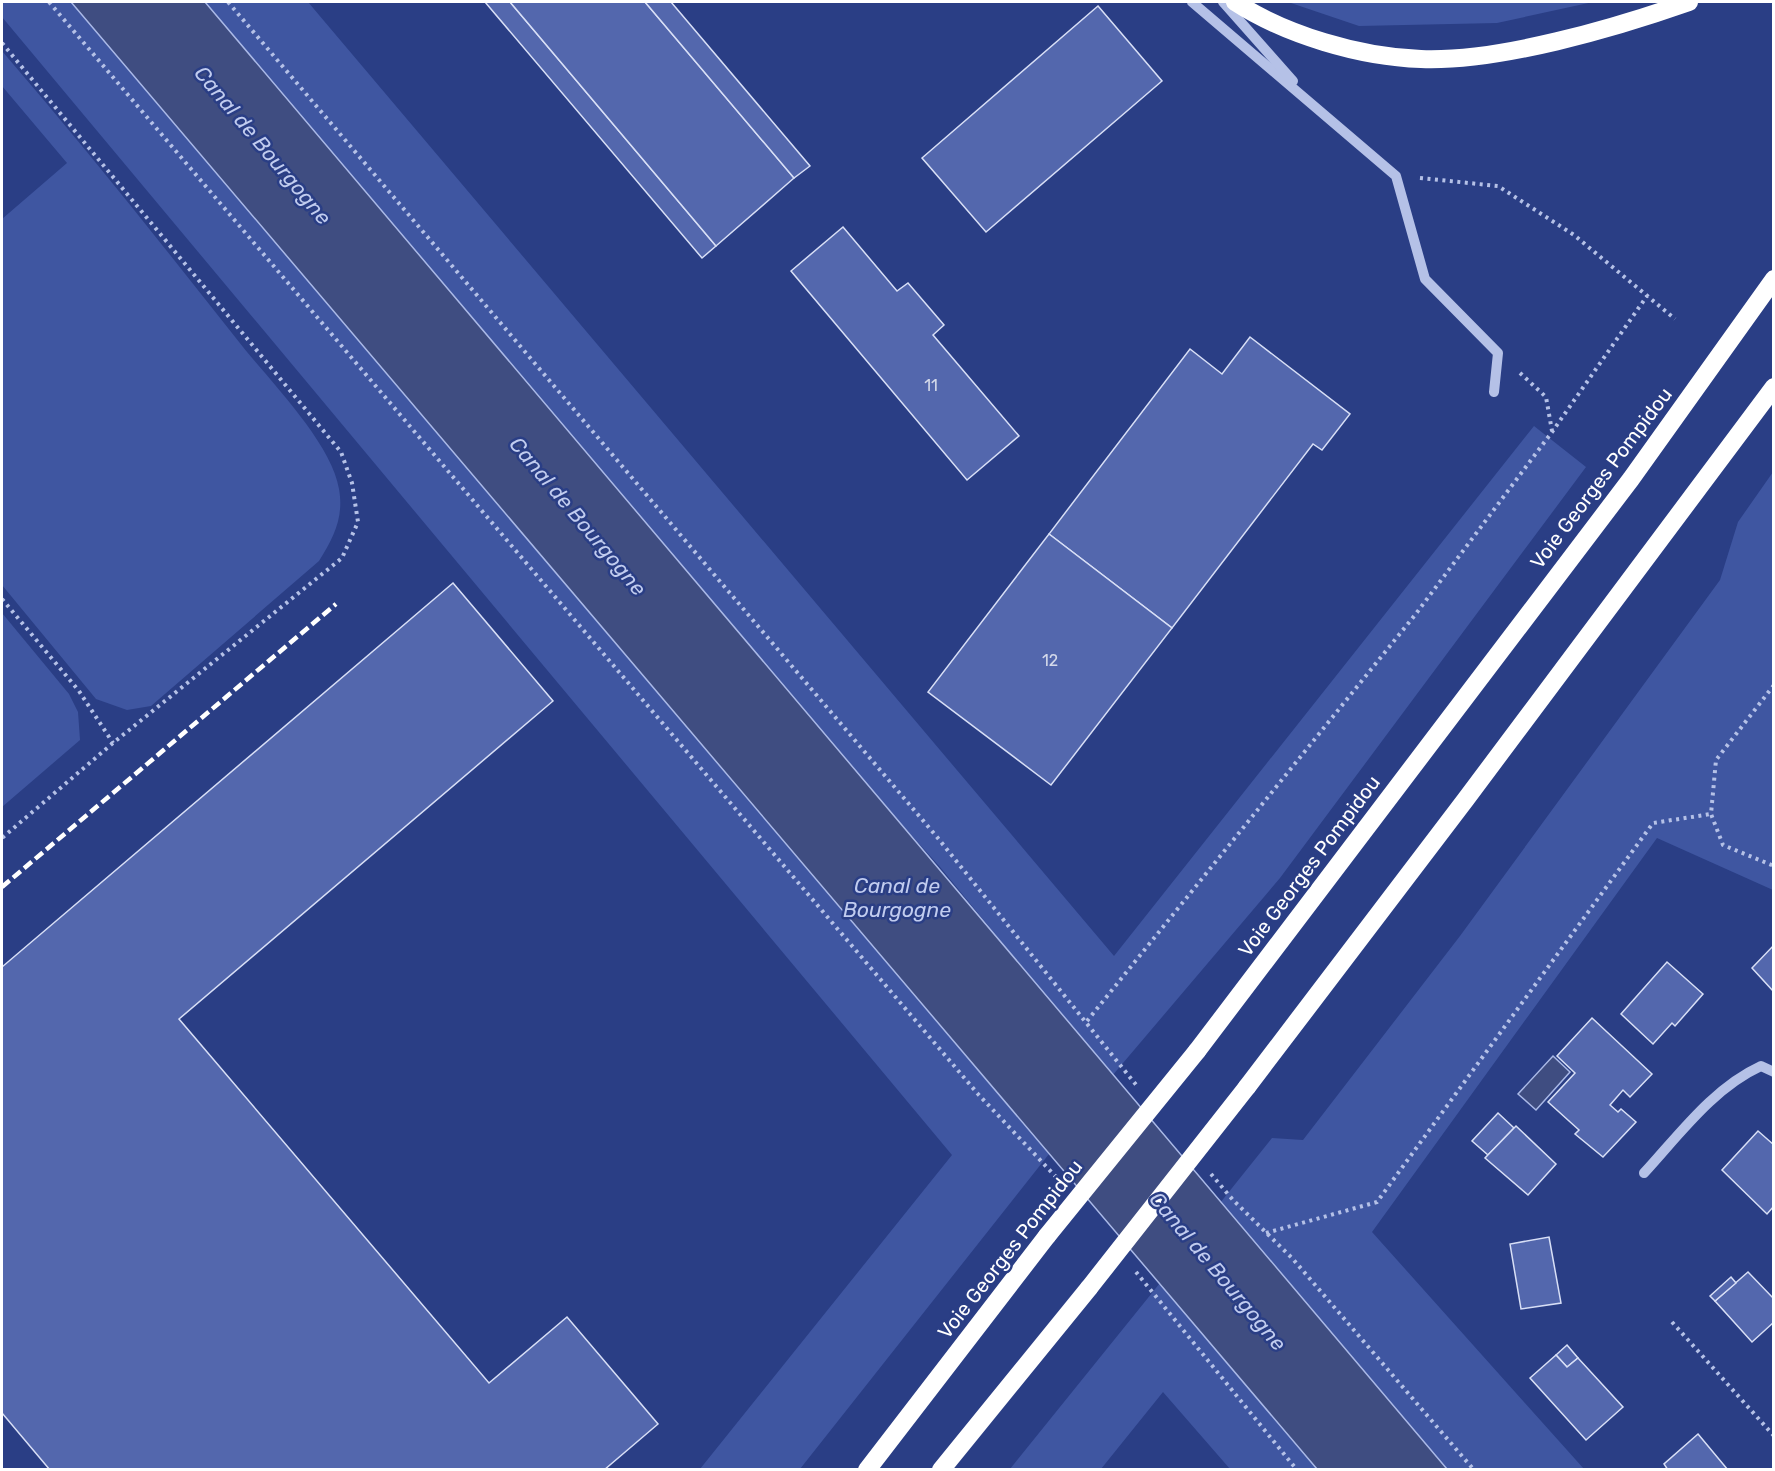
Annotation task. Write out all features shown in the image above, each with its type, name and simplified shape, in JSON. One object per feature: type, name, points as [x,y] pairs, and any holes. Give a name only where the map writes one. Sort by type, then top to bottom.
[{"type":"highway","points":[[1235,2],[1286,28],[1321,41],[1421,59],[1482,54],[1550,42],[1689,2]]},
{"type":"highway","name":"Voie Georges Pompidou","points":[[867,1470],[1047,1236],[1197,1051],[1631,478],[1773,279]]},
{"type":"highway","points":[[941,1470],[1089,1288],[1247,1087],[1466,799],[1773,387]]},
{"type":"street","points":[[1192,2],[1396,176],[1425,279],[1498,353],[1494,392]]},
{"type":"street","points":[[1223,2],[1314,107]]},
{"type":"street","points":[[1644,1173],[1703,1109],[1738,1077],[1761,1066],[1773,1072]]},
{"type":"path","points":[[49,2],[970,1085],[1059,1181]]},
{"type":"path","points":[[228,2],[937,837],[1142,1092]]},
{"type":"path","points":[[2,43],[341,452],[352,483],[358,522],[342,558],[113,742],[2,838]]},
{"type":"path","points":[[1396,176],[1498,186],[1574,235],[1675,319]]},
{"type":"path","points":[[1086,1021],[1414,615],[1552,432],[1647,296]]},
{"type":"path","points":[[1498,353],[1546,396],[1552,432]]},
{"type":"path","points":[[2,598],[80,692],[113,742]]},
{"type":"path","points":[[1773,684],[1716,760],[1711,814],[1723,845],[1773,866]]},
{"type":"path","points":[[1266,1233],[1377,1202],[1653,823],[1711,814]]},
{"type":"path","points":[[1210,1173],[1292,1258],[1474,1470]]},
{"type":"path","points":[[1134,1270],[1297,1470]]},
{"type":"path","points":[[1672,1322],[1773,1436]]},
{"type":"shaded area","points":[[2,2],[71,2],[1049,1154],[800,1469],[700,1469],[952,1155],[2,17]]},
{"type":"shaded area","points":[[205,2],[308,2],[1114,956],[1534,426],[1586,467],[1280,878],[1112,1076],[940,867],[861,779]]},
{"type":"shaded area","points":[[1288,2],[1593,2],[1497,23],[1359,26]]},
{"type":"shaded area","points":[[2,51],[94,160],[299,415],[325,453],[334,471],[339,489],[339,518],[329,544],[319,561],[151,706],[127,710],[96,699],[2,585],[2,219],[67,163],[2,86]]},
{"type":"shaded area","points":[[1773,472],[1773,890],[1657,838],[1372,1232],[1584,1469],[1447,1469],[1220,1203],[1272,1138],[1303,1140],[1460,936],[1720,580],[1738,522]]},
{"type":"shaded area","points":[[2,613],[69,694],[78,712],[80,740],[2,807]]},
{"type":"shaded area","points":[[1160,1283],[1317,1469],[1230,1469],[1163,1392],[1101,1469],[1010,1469]]},
{"type":"water","name":"Canal de Bourgogne","points":[[71,2],[205,2],[1447,1469],[1317,1469]]},
{"type":"water","points":[[1553,1056],[1570,1072],[1536,1110],[1518,1094]]},
{"type":"building","points":[[485,2],[510,2],[716,246],[702,258]]},
{"type":"building","points":[[510,2],[645,2],[794,178],[716,246]]},
{"type":"building","points":[[645,2],[671,2],[810,166],[794,178]]},
{"type":"building","points":[[1098,6],[1162,81],[986,232],[922,158]]},
{"type":"building","points":[[843,227],[897,291],[908,283],[944,325],[933,335],[1019,436],[967,480],[791,271]]},
{"type":"building","points":[[1250,337],[1350,414],[1322,450],[1313,444],[1172,628],[1049,534],[1190,349],[1222,374]]},
{"type":"building","points":[[1049,534],[1172,628],[1051,785],[928,692]]},
{"type":"building","points":[[453,583],[553,701],[179,1019],[489,1383],[567,1317],[658,1424],[604,1470],[50,1470],[2,1413],[2,967]]},
{"type":"building","points":[[1774,945],[1774,992],[1752,968]]},
{"type":"building","points":[[1667,962],[1703,994],[1675,1026],[1672,1023],[1653,1044],[1621,1014]]},
{"type":"building","points":[[1592,1018],[1652,1074],[1630,1097],[1623,1090],[1610,1105],[1618,1112],[1621,1109],[1636,1122],[1603,1157],[1575,1134],[1579,1130],[1548,1102],[1575,1073],[1557,1056]]},
{"type":"building","points":[[1498,1113],[1514,1128],[1488,1155],[1472,1141]]},
{"type":"building","points":[[1516,1126],[1556,1164],[1528,1195],[1485,1158]]},
{"type":"building","points":[[1758,1131],[1774,1145],[1774,1206],[1767,1214],[1722,1170]]},
{"type":"building","points":[[1549,1237],[1561,1303],[1521,1309],[1510,1244]]},
{"type":"building","points":[[1748,1272],[1774,1299],[1774,1322],[1752,1342],[1715,1301]]},
{"type":"building","points":[[1731,1277],[1736,1283],[1715,1301],[1710,1296]]},
{"type":"building","points":[[1567,1345],[1578,1358],[1567,1367],[1556,1355]]},
{"type":"building","points":[[1556,1355],[1567,1367],[1578,1358],[1623,1407],[1586,1440],[1530,1378]]},
{"type":"building","points":[[1698,1434],[1728,1470],[1668,1470],[1664,1464]]},
{"type":"railway","points":[[2,887],[336,604]]}]
